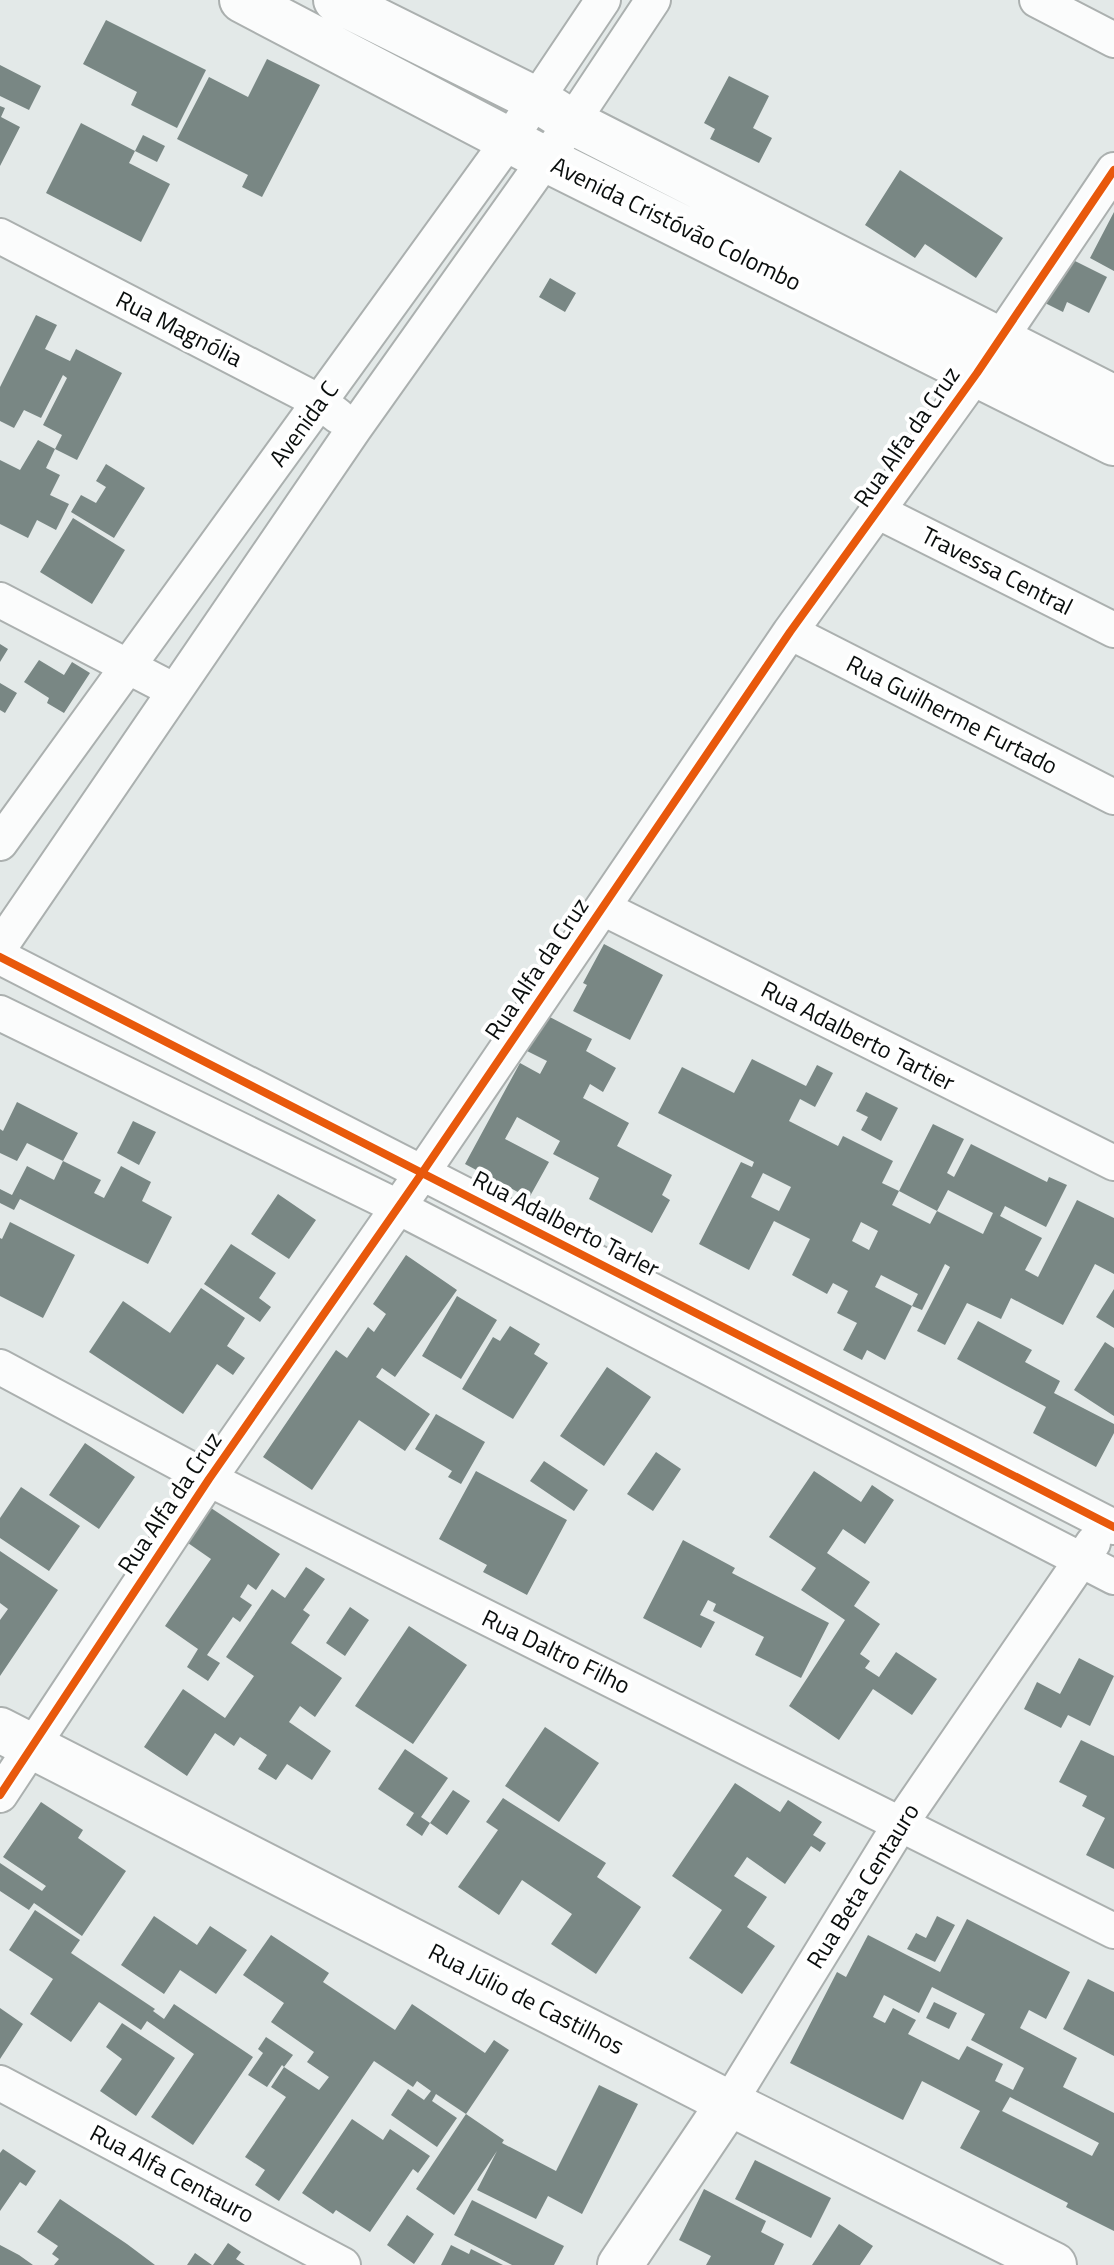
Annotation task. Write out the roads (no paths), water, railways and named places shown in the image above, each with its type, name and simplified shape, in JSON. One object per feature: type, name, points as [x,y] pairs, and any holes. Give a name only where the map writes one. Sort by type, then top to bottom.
[{"type":"street","name":"Avenida Cristóvão Colombo","points":[[242,0],[527,149],[988,356],[1114,398]]},
{"type":"street","name":"Avenida Cristóvão Colombo","points":[[336,0],[554,111],[988,356],[1114,443]]},
{"type":"street","points":[[554,111],[603,0]]},
{"type":"street","points":[[0,947],[354,429],[527,149],[554,111],[653,0]]},
{"type":"street","points":[[1037,0],[1114,40]]},
{"type":"street","name":"Avenida C","points":[[0,843],[320,402],[527,149]]},
{"type":"street","name":"Rua Alfa da Cruz","points":[[0,1795],[16,1739],[209,1479],[422,1173],[790,632],[879,512],[1114,170]]},
{"type":"street","name":"Rua Magnólia","points":[[0,236],[320,402],[354,429]]},
{"type":"street","name":"Travessa Central","points":[[879,512],[1114,630]]},
{"type":"street","points":[[0,600],[175,691]]},
{"type":"street","name":"Rua Guilherme Furtado","points":[[790,632],[1114,797]]},
{"type":"street","name":"Rua Adalberto Tartier","points":[[603,908],[1114,1163]]},
{"type":"street","name":"Rua Adalberto Tarler","points":[[0,957],[1111,1521]]},
{"type":"street","points":[[0,1013],[398,1207],[1114,1577]]},
{"type":"street","name":"Rua Daltro Filho","points":[[0,1367],[209,1479],[1114,1931]]},
{"type":"street","name":"Rua Beta Centauro","points":[[620,2265],[729,2103],[901,1823],[1111,1521]]},
{"type":"street","name":"Rua Júlio de Castilhos","points":[[16,1739],[729,2103],[1054,2265]]},
{"type":"street","name":"Rua Alfa Centauro","points":[[0,2083],[343,2265]]}]
